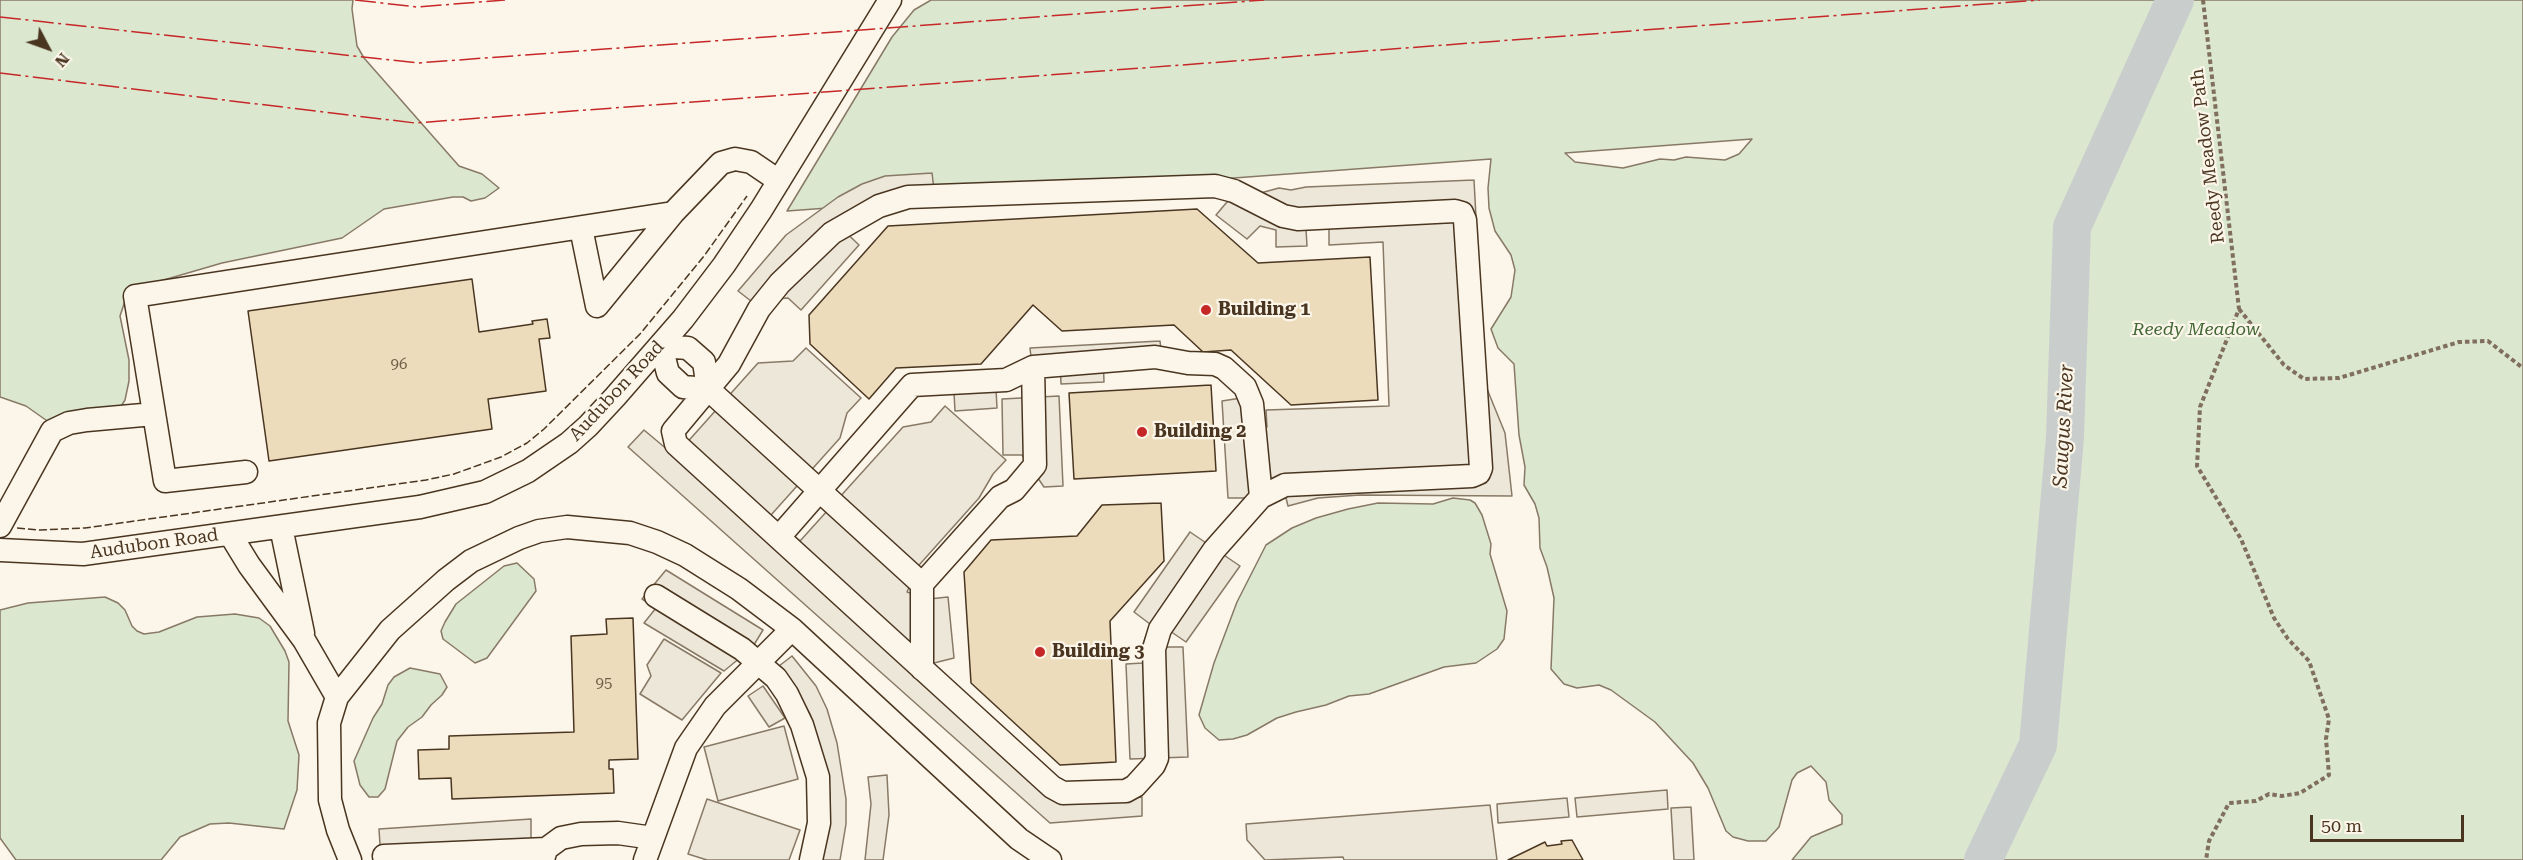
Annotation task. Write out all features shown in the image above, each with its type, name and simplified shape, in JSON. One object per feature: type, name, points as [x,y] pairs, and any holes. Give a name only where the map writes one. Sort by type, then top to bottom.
[{"type":"street","name":"Audubon Road","points":[[0,550],[83,554],[420,507],[485,492],[528,471],[569,443],[615,397],[661,346],[724,265],[779,181],[890,0]]},
{"type":"street","points":[[581,228],[597,306],[673,213],[721,163],[735,159],[751,162],[779,181]]},
{"type":"street","points":[[1215,186],[1234,191],[1283,216],[1298,219],[1455,211],[1462,213],[1465,218],[1480,471],[1472,476],[1285,485],[1261,497],[1219,544],[1160,629],[1154,649],[1156,759],[1153,766],[1130,789],[1069,793],[1056,790],[922,669],[673,439],[674,429],[735,355],[759,309],[780,283],[810,253],[832,233],[863,214],[908,197],[1215,186]]},
{"type":"street","points":[[246,472],[165,481],[135,296],[673,213]]},
{"type":"street","points":[[708,389],[704,362],[688,348],[661,346],[668,373],[683,387],[708,389],[922,584]]},
{"type":"street","points":[[779,537],[912,385],[1006,380],[1033,367],[1155,357],[1188,363],[1215,364],[1224,368],[1245,387],[1252,405],[1261,497]]},
{"type":"street","points":[[922,669],[922,584],[1000,497],[1014,490],[1034,467],[1036,457],[1033,367]]},
{"type":"street","points":[[0,526],[52,431],[78,421],[154,414]]},
{"type":"street","points":[[281,527],[304,640]]},
{"type":"street","points":[[350,860],[338,830],[330,800],[329,723],[338,697],[390,630],[446,580],[471,561],[495,549],[519,538],[556,528],[630,533],[685,555],[721,578],[792,629],[1019,839],[1050,860]]},
{"type":"street","points":[[230,534],[249,565],[304,640],[338,697]]},
{"type":"street","points":[[656,596],[758,662],[776,678],[791,702],[802,725],[819,777],[819,823],[811,860]]},
{"type":"street","points":[[645,860],[686,748],[715,706],[792,629]]},
{"type":"street","points":[[384,856],[544,854],[561,838],[581,834],[618,833],[653,838]]},
{"type":"path","name":"Reedy Meadow Path","points":[[2203,0],[2240,309],[2200,406],[2197,466],[2241,539],[2274,618],[2288,639],[2309,661],[2329,719],[2326,739],[2329,775],[2300,793],[2282,796],[2269,794],[2256,801],[2229,803],[2209,841],[2206,860]]},
{"type":"path","points":[[2240,309],[2284,365],[2304,379],[2339,378],[2460,342],[2488,341],[2523,368]]},
{"type":"green space","points":[[0,0],[353,0],[357,46],[364,58],[459,166],[482,174],[499,188],[485,198],[471,201],[463,197],[453,197],[384,209],[342,238],[222,263],[150,284],[127,295],[120,316],[129,360],[129,381],[125,400],[120,408],[60,430],[26,406],[0,397]]},
{"type":"green space","name":"Reedy Meadow","points":[[931,0],[2523,0],[2523,860],[1792,860],[1811,837],[1842,824],[1842,815],[1829,800],[1826,782],[1811,766],[1797,773],[1792,780],[1779,827],[1766,841],[1748,841],[1733,837],[1726,831],[1708,788],[1693,763],[1655,722],[1611,690],[1599,685],[1577,688],[1564,684],[1551,669],[1554,598],[1540,548],[1539,518],[1535,504],[1524,485],[1525,467],[1519,435],[1514,364],[1498,348],[1491,329],[1511,297],[1515,270],[1511,255],[1495,231],[1489,208],[1488,188],[1491,159],[787,211],[892,37],[914,10]],"holes":[[[1752,139],[1739,154],[1725,160],[1686,157],[1674,160],[1660,159],[1623,168],[1575,162],[1565,153]]]},
{"type":"green space","points":[[1453,498],[1470,500],[1475,503],[1482,515],[1491,544],[1490,554],[1507,611],[1504,639],[1497,649],[1476,663],[1444,667],[1369,694],[1349,696],[1326,705],[1296,712],[1277,718],[1247,735],[1233,739],[1219,740],[1205,728],[1199,715],[1214,663],[1237,602],[1266,545],[1292,528],[1348,509],[1378,503],[1433,504]]},
{"type":"green space","points":[[517,563],[534,579],[536,591],[487,658],[475,663],[443,639],[441,631],[456,604],[504,566]]},
{"type":"green space","points":[[105,597],[118,603],[125,610],[132,626],[144,634],[159,632],[197,617],[235,614],[259,618],[270,626],[289,662],[288,721],[299,755],[297,790],[284,829],[229,823],[210,824],[180,837],[161,860],[16,860],[0,838],[0,610],[28,603]]},
{"type":"green space","points":[[410,668],[440,674],[447,687],[422,717],[408,727],[397,741],[385,789],[378,797],[369,797],[360,785],[354,761],[373,718],[382,704],[388,685],[394,677]]},
{"type":"shaded area","points":[[932,173],[934,189],[866,201],[833,220],[859,245],[801,310],[788,298],[751,301],[738,291],[786,235],[838,197],[862,184],[885,176]]},
{"type":"shaded area","points":[[1474,180],[1485,384],[1505,433],[1512,496],[1360,495],[1318,498],[1288,506],[1286,498],[1228,498],[1222,401],[1241,398],[1267,427],[1266,410],[1389,406],[1383,242],[1329,245],[1329,228],[1306,229],[1307,246],[1276,247],[1276,230],[1260,226],[1247,239],[1216,215],[1227,202],[1279,188],[1291,190],[1306,187]]},
{"type":"shaded area","points":[[1160,341],[1161,350],[1103,354],[1104,382],[1061,384],[1060,356],[1031,357],[1030,348]]},
{"type":"shaded area","points":[[806,348],[861,398],[847,413],[840,438],[771,515],[800,541],[903,427],[931,422],[945,406],[1006,460],[993,474],[979,498],[920,564],[907,592],[929,599],[948,597],[954,658],[934,663],[919,680],[1057,803],[1142,797],[1142,816],[1050,823],[628,447],[644,430],[675,456],[758,363],[793,361]]},
{"type":"shaded area","points":[[996,389],[997,408],[955,411],[954,393]]},
{"type":"shaded area","points":[[1059,396],[1063,486],[1044,487],[1022,455],[1003,455],[1002,399]]},
{"type":"shaded area","points":[[1190,532],[1240,566],[1186,642],[1170,631],[1166,647],[1183,647],[1188,757],[1130,759],[1126,664],[1143,663],[1142,647],[1150,624],[1134,612]]},
{"type":"shaded area","points":[[666,570],[763,630],[752,648],[724,671],[644,623],[656,608],[642,599]]},
{"type":"shaded area","points":[[664,639],[721,673],[682,720],[640,694],[651,676],[647,665]]},
{"type":"shaded area","points":[[792,656],[816,686],[827,709],[837,743],[846,799],[846,824],[840,860],[822,860],[830,795],[826,767],[810,714],[791,681],[779,666]]},
{"type":"shaded area","points":[[763,686],[785,718],[769,727],[748,696]]},
{"type":"shaded area","points":[[784,726],[798,779],[718,801],[704,747]]},
{"type":"shaded area","points":[[887,775],[889,815],[883,860],[865,860],[871,804],[868,777]]},
{"type":"shaded area","points":[[1667,790],[1668,809],[1577,817],[1575,798]]},
{"type":"shaded area","points":[[1567,798],[1569,817],[1498,823],[1497,804]]},
{"type":"shaded area","points":[[707,799],[800,830],[789,860],[707,860],[688,854]]},
{"type":"shaded area","points":[[1490,805],[1497,860],[1344,860],[1343,857],[1265,860],[1247,840],[1246,824]]},
{"type":"shaded area","points":[[1691,807],[1694,860],[1674,860],[1671,808]]},
{"type":"shaded area","points":[[531,819],[531,844],[381,860],[379,829]]},
{"type":"building","name":"Building 1","points":[[1197,209],[1258,263],[1370,257],[1378,400],[1291,405],[1231,350],[1203,352],[1174,325],[1062,331],[1033,305],[981,364],[896,368],[869,399],[810,344],[809,315],[888,226]]},
{"type":"building","points":[[472,279],[479,332],[533,324],[532,321],[547,319],[550,338],[539,339],[546,391],[488,399],[492,429],[269,461],[248,311]]},
{"type":"building","name":"Building 2","points":[[1211,385],[1216,471],[1074,479],[1069,393]]},
{"type":"building","name":"Building 3","points":[[1161,503],[1164,561],[1110,621],[1116,762],[1060,765],[971,683],[964,572],[991,540],[1077,536],[1102,505]]},
{"type":"building","points":[[633,618],[638,759],[609,760],[609,769],[613,769],[614,793],[452,799],[451,778],[419,779],[418,750],[449,749],[449,736],[574,732],[571,636],[607,634],[606,619]]},
{"type":"building","points":[[1572,840],[1583,860],[1508,860],[1545,842],[1547,846]]},
{"type":"waterway","name":"Saugus River","points":[[1983,860],[2038,745],[2065,437],[2072,227],[2175,0]]},
{"type":"fence","points":[[17,528],[40,530],[85,528],[426,480],[454,474],[501,457],[527,443],[544,429],[640,334],[704,256],[747,196]]},
{"type":"power","points":[[355,0],[417,7],[505,0]]},
{"type":"power","points":[[0,17],[418,63],[1264,0]]},
{"type":"power","points":[[0,73],[415,123],[2040,0]]},
{"type":"place","name":"Building 1","points":[[1206,310]]},
{"type":"place","name":"Building 2","points":[[1142,432]]},
{"type":"place","name":"Building 3","points":[[1040,652]]}]
